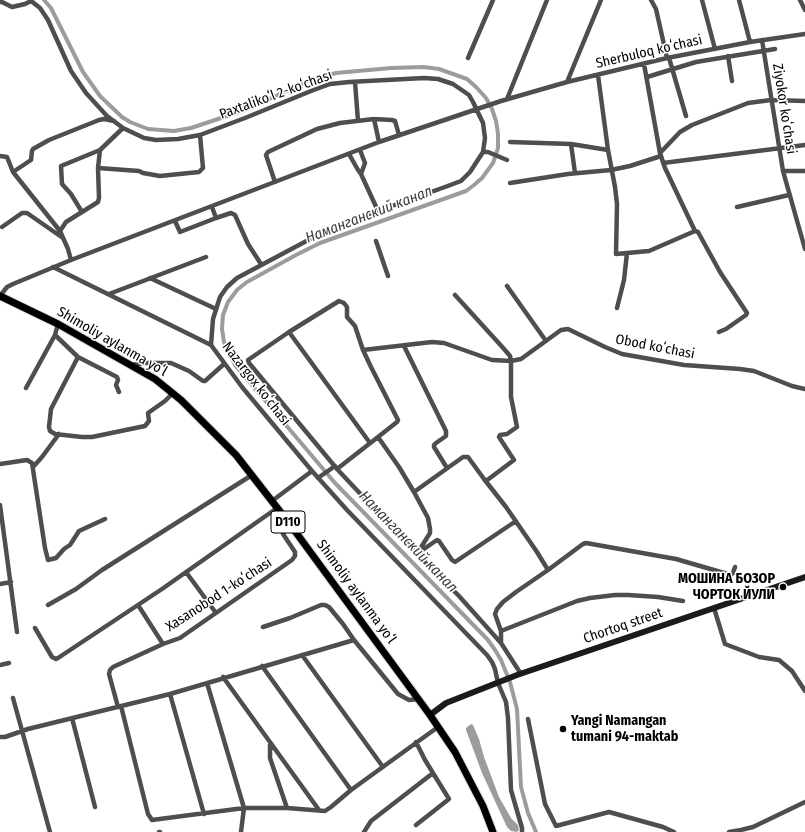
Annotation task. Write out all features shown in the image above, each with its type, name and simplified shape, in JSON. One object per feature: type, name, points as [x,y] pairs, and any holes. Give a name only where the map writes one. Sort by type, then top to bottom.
[{"type":"main road","name":"Shimoliy aylanma yoʻl","points":[[0,296],[58,324],[154,379],[197,416],[236,455],[289,523],[430,715],[455,752],[469,778],[483,806],[492,832]]},
{"type":"main road","name":"Chortoq street","points":[[430,715],[446,703],[499,682],[805,577]]},
{"type":"street","points":[[0,2],[12,7],[25,4],[31,0]]},
{"type":"street","name":"Paxtalikoʻl 2-koʻchasi","points":[[31,0],[40,8],[48,20],[78,83],[97,106],[115,122],[123,128],[144,138],[156,140],[178,139],[200,135],[330,84],[424,78],[438,79],[453,84],[469,95],[476,109]]},
{"type":"street","points":[[468,58],[493,0]]},
{"type":"street","points":[[507,98],[547,0]]},
{"type":"street","points":[[567,82],[601,0]]},
{"type":"street","points":[[651,0],[656,9],[668,58],[673,70],[686,116]]},
{"type":"street","points":[[702,0],[715,49]]},
{"type":"street","points":[[740,0],[750,42]]},
{"type":"street","points":[[800,0],[805,10]]},
{"type":"street","name":"Sherbuloq koʻchasi","points":[[0,296],[7,287],[53,267],[379,142],[507,98],[668,58],[750,42],[805,34]]},
{"type":"street","name":"Ziyokor koʻchasi","points":[[762,40],[778,148],[789,195],[805,249]]},
{"type":"street","points":[[647,76],[673,70],[696,62],[774,49]]},
{"type":"street","points":[[728,56],[732,81]]},
{"type":"street","points":[[644,64],[663,163],[695,231],[698,232],[720,272],[747,313],[734,324],[719,332]]},
{"type":"street","points":[[598,75],[617,204],[616,254],[652,250],[695,231]]},
{"type":"street","points":[[354,82],[358,121]]},
{"type":"street","points":[[510,183],[575,173],[612,170],[630,166],[661,154],[680,132],[692,125],[748,103],[771,100],[805,101]]},
{"type":"street","name":"Nazargox koʻchasi","points":[[476,109],[485,131],[485,152],[470,172],[460,180],[445,187],[378,211],[314,237],[236,278],[220,297],[213,319],[211,345],[224,364],[318,478],[487,655],[495,669],[506,702],[511,790],[522,832]]},
{"type":"street","points":[[374,119],[379,142]]},
{"type":"street","points":[[275,182],[266,155],[268,152],[317,129],[330,125],[374,119],[395,121],[399,135]]},
{"type":"street","points":[[13,172],[31,160],[33,149],[49,140],[99,120],[115,122]]},
{"type":"street","points":[[82,212],[71,194],[62,184],[61,166],[100,150],[123,128]]},
{"type":"street","points":[[98,168],[140,171],[143,173],[160,176],[199,172],[203,168],[200,135]]},
{"type":"street","points":[[510,142],[571,144],[608,150]]},
{"type":"street","points":[[571,144],[575,173]]},
{"type":"street","points":[[663,163],[805,145]]},
{"type":"street","points":[[60,231],[66,222],[98,202],[100,198],[98,168],[100,150]]},
{"type":"street","points":[[360,150],[365,163],[361,174]]},
{"type":"street","points":[[485,152],[506,159]]},
{"type":"street","points":[[349,154],[361,174],[378,211]]},
{"type":"street","points":[[0,156],[7,157],[13,172],[60,231],[71,260]]},
{"type":"street","points":[[783,171],[805,171]]},
{"type":"street","points":[[737,207],[789,195]]},
{"type":"street","points":[[212,207],[216,218]]},
{"type":"street","points":[[2,227],[22,213],[27,213],[63,238]]},
{"type":"street","points":[[175,221],[180,232],[231,213],[235,215],[248,244],[261,264]]},
{"type":"street","points":[[376,241],[388,276]]},
{"type":"street","points":[[617,308],[624,280],[627,253]]},
{"type":"street","points":[[109,294],[178,266],[206,257]]},
{"type":"street","points":[[53,267],[211,345]]},
{"type":"street","points":[[150,278],[216,309]]},
{"type":"street","points":[[507,286],[546,341]]},
{"type":"street","points":[[455,295],[505,350],[510,356],[511,361],[511,397],[517,428],[507,434],[500,435],[500,437],[514,460],[486,481]]},
{"type":"street","points":[[318,478],[336,467],[398,422],[371,367],[355,326],[347,317],[347,307],[342,301],[335,302],[288,332],[248,359],[248,362],[336,467],[459,596],[501,643],[519,675]]},
{"type":"street","points":[[26,388],[55,334],[58,324]]},
{"type":"street","name":"Obod koʻchasi","points":[[364,350],[432,342],[444,343],[492,360],[511,361],[521,359],[561,330],[568,329],[622,354],[684,365],[754,371],[792,386],[805,389]]},
{"type":"street","points":[[288,332],[370,443]]},
{"type":"street","points":[[55,334],[78,357],[117,377],[118,380],[116,385],[119,392]]},
{"type":"street","points":[[404,346],[446,431],[446,436],[434,445],[434,447],[447,468]]},
{"type":"street","points":[[78,357],[51,409],[49,426],[52,433],[92,437],[144,426],[148,424],[148,413],[173,394]]},
{"type":"street","points":[[131,365],[145,363],[171,363],[189,371],[205,381],[224,364]]},
{"type":"street","points":[[33,467],[59,434]]},
{"type":"street","points":[[378,437],[399,467],[428,518],[430,533],[417,553]]},
{"type":"street","points":[[414,492],[463,457],[468,456],[516,521],[541,557],[548,570]]},
{"type":"street","points":[[0,464],[27,460],[32,463],[48,560],[56,558],[65,548],[70,545],[79,531],[105,519]]},
{"type":"street","points":[[272,501],[312,471]]},
{"type":"street","points":[[48,605],[76,589],[102,570],[252,475]]},
{"type":"street","points":[[0,505],[17,632]]},
{"type":"street","points":[[35,628],[52,657],[56,659],[138,605],[277,508]]},
{"type":"street","points":[[417,553],[437,540],[454,562],[516,521]]},
{"type":"street","name":"Xasanobod 1-koʻchasi","points":[[119,707],[109,674],[110,670],[113,667],[163,644],[180,638],[295,558],[294,552],[283,534],[289,523]]},
{"type":"street","points":[[501,643],[501,631],[495,614],[497,609],[503,602],[516,592],[548,570],[580,545],[586,543],[680,560],[731,575],[735,568]]},
{"type":"street","points":[[186,572],[216,613]]},
{"type":"street","points":[[0,584],[11,582]]},
{"type":"street","points":[[501,631],[577,601],[590,598],[628,595],[658,597],[683,601]]},
{"type":"street","points":[[138,605],[163,644]]},
{"type":"street","points":[[263,627],[321,605],[325,605],[329,607],[344,624],[354,640],[398,694],[409,700],[418,699]]},
{"type":"street","points":[[714,608],[725,644],[759,657],[779,660],[792,671],[805,691]]},
{"type":"street","points":[[0,738],[72,718],[170,694],[354,640]]},
{"type":"street","points":[[302,655],[383,767]]},
{"type":"street","points":[[0,665],[9,663]]},
{"type":"street","points":[[262,666],[352,790]]},
{"type":"street","points":[[223,678],[319,810]]},
{"type":"street","points":[[207,683],[244,808],[241,832]]},
{"type":"street","points":[[170,694],[204,814]]},
{"type":"street","points":[[13,698],[50,832]]},
{"type":"street","points":[[119,707],[150,818],[152,820],[244,808],[328,809],[438,727]]},
{"type":"street","points":[[72,718],[95,807]]},
{"type":"street","points":[[528,719],[545,804],[556,826],[609,812],[663,827],[674,832]]},
{"type":"street","points":[[416,742],[449,799],[416,825]]},
{"type":"street","points":[[270,744],[270,758],[286,808]]},
{"type":"street","points":[[364,832],[371,821],[433,773]]},
{"type":"street","points":[[729,832],[753,826],[805,802]]},
{"type":"shaded area","points":[[471,724],[473,725],[479,739],[499,797],[511,818],[518,825],[519,830],[517,832],[511,831],[507,827],[482,773],[466,730],[466,728]]},
{"type":"waterway","name":"Наманганский канал","points":[[44,0],[51,8],[83,72],[100,96],[122,117],[148,129],[174,131],[191,128],[248,109],[308,81],[336,73],[391,68],[424,67],[439,69],[467,79],[486,98],[496,121],[498,148],[493,163],[482,178],[466,191],[320,243],[247,282],[237,290],[228,302],[223,315],[222,329],[224,342],[235,365],[335,483],[488,640],[495,650],[510,682],[517,709],[521,787],[528,813],[536,832]]},
{"type":"place","name":"МОШИНА БОЗОР ЧОРТОК ЙУЛИ","points":[[783,587]]},
{"type":"place","name":"Yangi Namangan tumani 94-maktab","points":[[563,729]]}]
